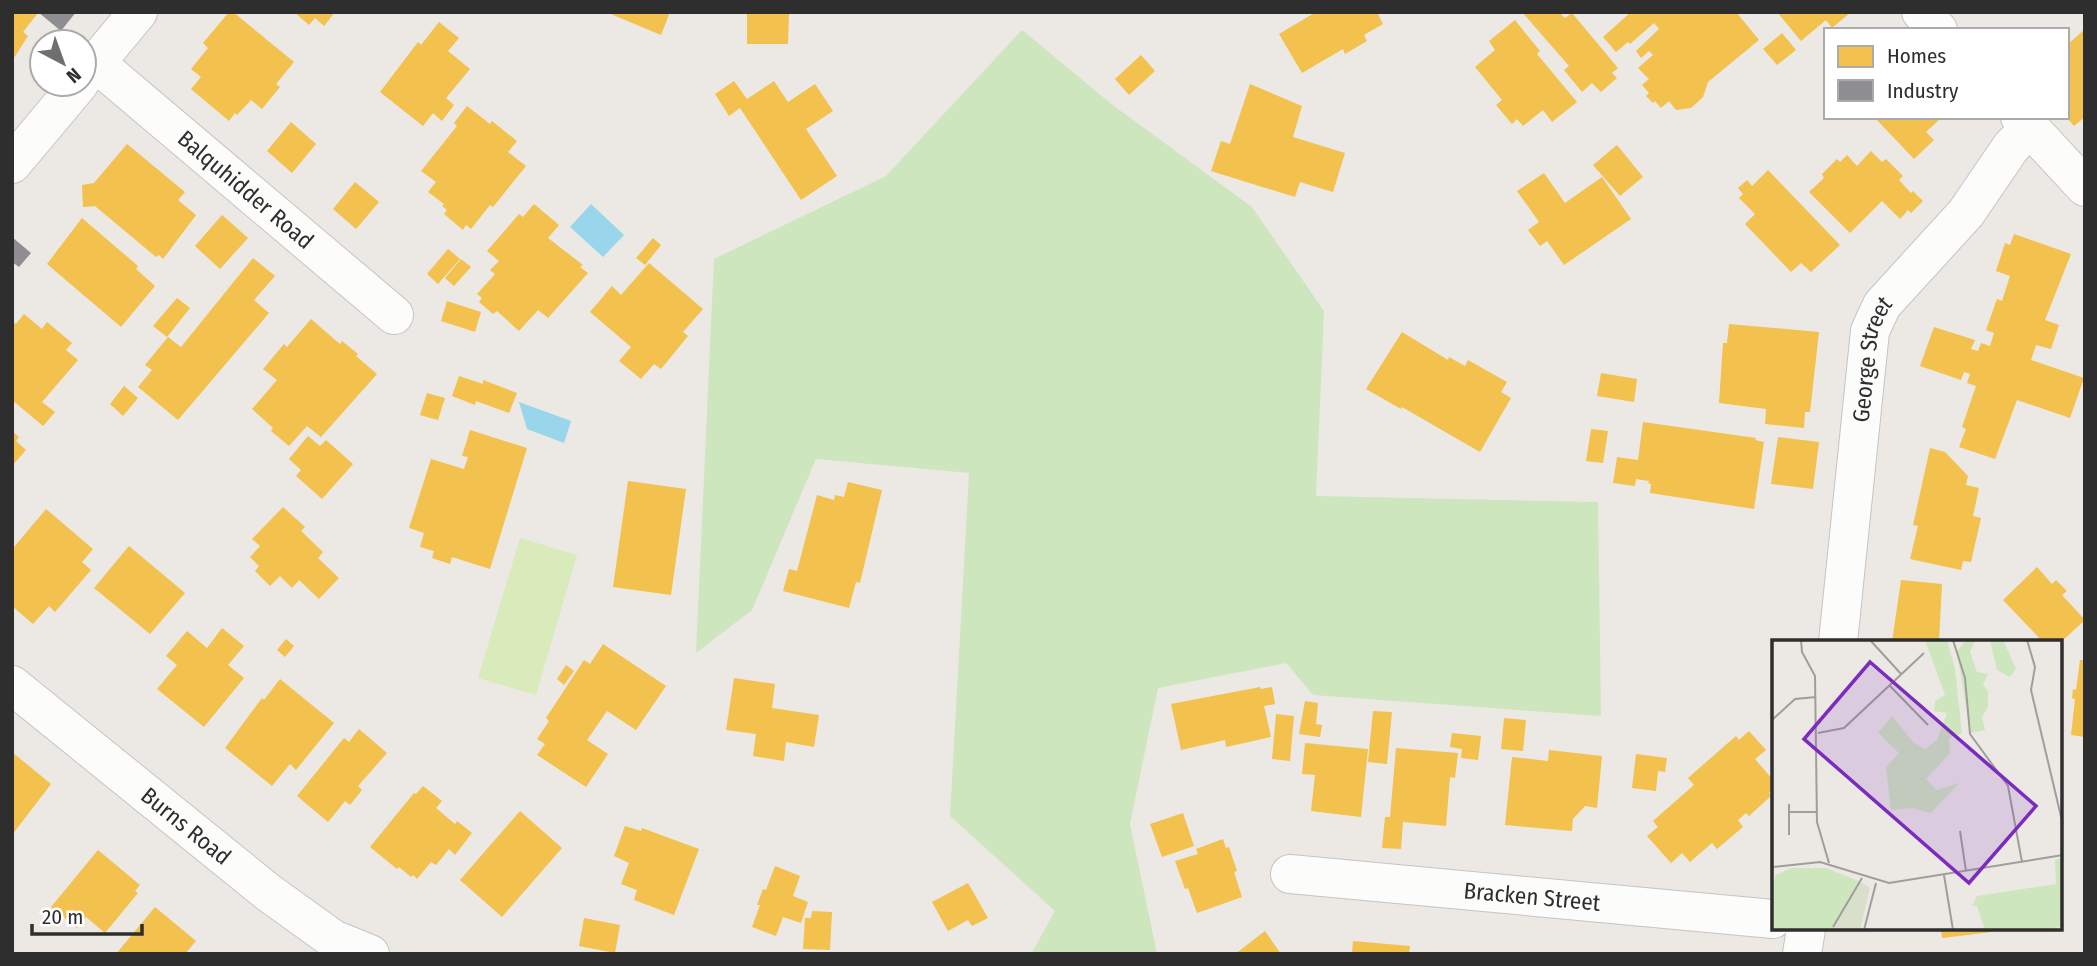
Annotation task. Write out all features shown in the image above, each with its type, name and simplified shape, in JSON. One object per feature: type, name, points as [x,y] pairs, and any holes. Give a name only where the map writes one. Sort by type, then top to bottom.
[{"type":"street","points":[[98,60],[138,12]]},
{"type":"street","points":[[1921,12],[1936,28]]},
{"type":"street","name":"Balquhidder Road","points":[[98,84],[394,315]]},
{"type":"street","points":[[12,164],[67,98]]},
{"type":"street","points":[[2024,123],[2085,187]]},
{"type":"street","name":"George Street","points":[[1838,640],[1870,331],[1882,305],[1966,213],[2024,123]]},
{"type":"street","name":"Burns Road","points":[[12,685],[269,893],[333,939],[370,954]]},
{"type":"street","name":"Bracken Street","points":[[1290,874],[1772,919]]},
{"type":"street","points":[[1802,954],[1806,931]]},
{"type":"green space","points":[[1022,30],[1114,106],[1252,207],[1324,311],[1316,496],[1598,502],[1601,716],[1313,695],[1286,663],[1158,688],[1130,824],[1157,954],[1031,954],[1055,911],[950,816],[969,473],[816,459],[752,610],[696,653],[714,259],[886,176]]},
{"type":"green space","points":[[520,538],[577,555],[536,695],[478,678]]},
{"type":"water","points":[[591,204],[624,235],[603,257],[570,227]]},
{"type":"water","points":[[519,402],[571,421],[564,443],[527,429]]},
{"type":"building: Homes","points":[[12,12],[38,13],[23,32],[28,36],[12,61]]},
{"type":"building: Homes","points":[[229,12],[233,12],[294,62],[276,84],[280,87],[262,109],[251,100],[229,121],[191,89],[201,77],[191,69],[208,48],[203,43]]},
{"type":"building: Homes","points":[[294,12],[335,12],[324,26],[315,18],[309,25]]},
{"type":"building: Homes","points":[[606,12],[670,12],[661,35]]},
{"type":"building: Homes","points":[[747,12],[789,12],[788,44],[747,44]]},
{"type":"building: Homes","points":[[1316,12],[1377,12],[1383,24],[1364,35],[1367,41],[1345,54],[1343,49],[1302,73],[1279,34]]},
{"type":"building: Homes","points":[[1522,12],[1559,12],[1565,18],[1572,13],[1618,68],[1612,73],[1617,78],[1601,92],[1592,83],[1582,92],[1564,70],[1569,66]]},
{"type":"building: Homes","points":[[1631,12],[1736,12],[1759,40],[1708,82],[1703,97],[1691,108],[1676,110],[1669,101],[1661,108],[1646,96],[1649,93],[1642,85],[1649,79],[1638,68],[1653,55],[1649,51],[1641,58],[1636,51],[1659,29],[1654,23],[1630,44],[1628,42],[1616,52],[1603,37]]},
{"type":"building: Homes","points":[[1777,12],[1851,12],[1832,28],[1826,20],[1801,41]]},
{"type":"building: Homes","points":[[1515,20],[1540,51],[1537,54],[1577,102],[1552,122],[1543,110],[1523,126],[1517,119],[1512,124],[1496,105],[1502,100],[1475,67],[1495,50],[1489,41]]},
{"type":"building: Homes","points":[[439,22],[459,38],[448,51],[470,69],[446,98],[454,105],[442,121],[433,113],[423,126],[380,92],[418,42],[421,45]]},
{"type":"building: Homes","points":[[2085,29],[2085,117],[2074,126],[2068,119],[2069,43]]},
{"type":"building: Homes","points":[[1782,33],[1796,50],[1777,65],[1763,49]]},
{"type":"building: Homes","points":[[1141,55],[1155,71],[1129,95],[1115,79]]},
{"type":"building: Homes","points":[[734,81],[747,99],[774,81],[788,102],[815,84],[833,111],[806,129],[837,176],[801,200],[740,108],[729,116],[715,94]]},
{"type":"building: Homes","points":[[1250,84],[1302,106],[1293,137],[1345,153],[1333,192],[1300,182],[1295,197],[1211,171],[1221,141],[1230,144]]},
{"type":"building: Homes","points":[[467,106],[517,141],[508,152],[526,166],[493,207],[490,205],[471,229],[466,225],[463,230],[444,214],[447,210],[442,206],[444,204],[428,192],[436,182],[421,171],[457,126],[454,123]]},
{"type":"building: Homes","points":[[1876,119],[1940,119],[1926,132],[1934,140],[1914,159]]},
{"type":"building: Homes","points":[[291,122],[316,144],[292,173],[267,151]]},
{"type":"building: Homes","points":[[127,144],[185,192],[178,200],[196,215],[163,259],[159,255],[156,257],[95,206],[83,207],[82,185],[94,183]]},
{"type":"building: Homes","points":[[1617,145],[1643,177],[1620,196],[1593,165]]},
{"type":"building: Homes","points":[[1871,151],[1882,162],[1886,159],[1903,176],[1899,180],[1923,201],[1911,213],[1908,210],[1900,219],[1882,201],[1850,233],[1809,192],[1824,178],[1822,174],[1837,159],[1840,162],[1847,155],[1857,166]]},
{"type":"building: Homes","points":[[1768,170],[1840,245],[1811,272],[1801,263],[1791,272],[1745,224],[1755,214],[1739,198],[1743,194],[1738,188],[1747,180],[1752,186]]},
{"type":"building: Homes","points":[[1544,173],[1565,203],[1602,177],[1631,219],[1564,265],[1547,241],[1540,246],[1528,230],[1539,222],[1517,191]]},
{"type":"building: Homes","points":[[355,182],[379,202],[356,229],[333,209]]},
{"type":"building: Homes","points":[[534,204],[559,225],[548,238],[583,265],[580,267],[588,273],[548,318],[538,310],[519,331],[497,311],[493,314],[479,302],[482,298],[477,294],[495,274],[490,270],[499,261],[487,251],[519,214],[523,217]]},
{"type":"building: Homes","points":[[222,215],[248,238],[220,269],[195,246]]},
{"type":"building: Homes","points":[[82,218],[138,266],[136,269],[155,286],[121,327],[47,264]]},
{"type":"building: Homes","points":[[2014,234],[2071,254],[2045,320],[2059,325],[2051,349],[2036,345],[2031,360],[2084,378],[2070,418],[2017,400],[1995,459],[1959,447],[1966,429],[1962,427],[1976,386],[1967,383],[1970,374],[1964,372],[1961,380],[1920,366],[1934,327],[1975,340],[1971,349],[1978,351],[1981,343],[1990,346],[1994,333],[1986,330],[1997,299],[2002,301],[2010,276],[1996,271],[2005,243],[2010,245]]},
{"type":"building: Homes","points":[[653,238],[661,245],[645,265],[636,258]]},
{"type":"building: Homes","points":[[448,249],[460,259],[438,284],[427,274]]},
{"type":"building: Homes","points":[[253,258],[275,276],[254,300],[269,313],[178,420],[138,387],[152,370],[145,365],[168,337],[181,347]]},
{"type":"building: Homes","points":[[461,259],[471,267],[454,286],[445,278]]},
{"type":"building: Homes","points":[[649,263],[703,309],[683,332],[688,336],[661,369],[654,364],[641,379],[619,361],[631,347],[590,312],[612,286],[621,295]]},
{"type":"building: Homes","points":[[177,298],[190,308],[167,337],[153,326]]},
{"type":"building: Homes","points":[[447,301],[481,312],[475,332],[441,321]]},
{"type":"building: Homes","points":[[24,314],[42,329],[47,322],[72,343],[66,350],[78,360],[42,402],[55,412],[43,426],[12,400],[12,321],[16,324]]},
{"type":"building: Homes","points":[[311,319],[340,344],[342,341],[358,354],[356,356],[377,374],[321,437],[307,426],[289,446],[271,431],[273,428],[252,409],[277,380],[263,369],[284,344],[287,347]]},
{"type":"building: Homes","points":[[1729,324],[1819,332],[1810,412],[1805,412],[1804,428],[1765,424],[1766,409],[1719,403],[1723,343],[1727,343]]},
{"type":"building: Homes","points":[[1402,332],[1448,360],[1449,357],[1465,366],[1468,360],[1507,382],[1501,392],[1511,398],[1480,452],[1366,389]]},
{"type":"building: Homes","points":[[1601,373],[1637,379],[1634,402],[1597,396]]},
{"type":"building: Homes","points":[[459,376],[483,384],[483,380],[517,393],[509,413],[452,396]]},
{"type":"building: Homes","points":[[124,386],[138,398],[123,416],[110,404]]},
{"type":"building: Homes","points":[[427,393],[445,398],[438,420],[420,415]]},
{"type":"building: Homes","points":[[1643,422],[1756,438],[1755,440],[1764,442],[1754,509],[1650,493],[1649,481],[1636,479],[1635,486],[1613,483],[1617,457],[1638,460]]},
{"type":"building: Homes","points":[[1591,429],[1608,431],[1603,463],[1586,461]]},
{"type":"building: Homes","points":[[470,430],[527,448],[490,569],[452,557],[450,564],[432,558],[434,551],[420,547],[424,533],[409,528],[431,459],[464,469],[468,457],[462,456]]},
{"type":"building: Homes","points":[[12,431],[19,437],[16,441],[26,450],[12,466]]},
{"type":"building: Homes","points":[[308,436],[320,446],[326,440],[353,464],[322,499],[296,476],[301,470],[289,459]]},
{"type":"building: Homes","points":[[1778,437],[1819,442],[1813,489],[1771,484]]},
{"type":"building: Homes","points":[[1930,448],[1945,452],[1968,476],[1966,485],[1979,488],[1973,516],[1981,518],[1971,562],[1963,561],[1961,570],[1910,559],[1918,526],[1913,525]]},
{"type":"building: Homes","points":[[628,481],[686,489],[671,595],[613,587]]},
{"type":"building: Homes","points":[[848,482],[882,490],[860,583],[856,582],[849,608],[783,591],[789,569],[797,571],[817,495],[834,500],[835,495],[844,497]]},
{"type":"building: Homes","points":[[283,507],[305,527],[301,531],[323,552],[318,558],[339,578],[319,599],[299,580],[292,588],[280,576],[270,586],[255,571],[259,566],[250,557],[260,546],[252,539]]},
{"type":"building: Homes","points":[[46,509],[93,549],[82,562],[91,570],[55,612],[49,606],[33,624],[12,606],[12,545],[14,547]]},
{"type":"building: Homes","points":[[129,546],[185,593],[150,634],[94,588]]},
{"type":"building: Homes","points":[[2037,567],[2052,584],[2056,580],[2067,591],[2062,595],[2085,620],[2062,641],[2041,640],[2003,600]]},
{"type":"building: Homes","points":[[1901,580],[1942,584],[1939,640],[1892,640]]},
{"type":"building: Homes","points":[[222,628],[244,646],[228,665],[244,678],[204,727],[157,689],[177,665],[166,656],[187,631],[207,648]]},
{"type":"building: Homes","points":[[286,639],[294,646],[285,657],[277,650]]},
{"type":"building: Homes","points":[[603,644],[666,686],[636,730],[607,711],[587,740],[608,754],[586,787],[537,755],[545,744],[537,739],[549,721],[546,718],[584,660],[590,664]]},
{"type":"building: Homes","points":[[2080,660],[2085,660],[2085,737],[2071,735],[2075,699],[2072,698],[2073,689],[2076,690]]},
{"type":"building: Homes","points":[[566,665],[574,671],[564,685],[557,679]]},
{"type":"building: Homes","points":[[734,678],[775,684],[772,708],[819,715],[814,747],[786,742],[784,761],[753,756],[756,734],[726,730]]},
{"type":"building: Homes","points":[[280,679],[334,723],[296,770],[290,764],[272,786],[225,748],[262,698],[264,700]]},
{"type":"building: Homes","points":[[1272,687],[1275,704],[1264,706],[1271,737],[1226,747],[1225,740],[1181,750],[1171,704]]},
{"type":"building: Homes","points":[[1305,701],[1318,703],[1316,724],[1322,725],[1320,737],[1299,734]]},
{"type":"building: Homes","points":[[1373,711],[1392,712],[1387,764],[1368,762]]},
{"type":"building: Homes","points":[[1276,714],[1294,716],[1290,761],[1272,759]]},
{"type":"building: Homes","points":[[1504,718],[1526,720],[1523,751],[1501,749]]},
{"type":"building: Homes","points":[[359,729],[387,753],[358,786],[362,790],[350,805],[345,801],[328,822],[297,796],[344,738],[349,742]]},
{"type":"building: Homes","points":[[1749,731],[1766,750],[1755,759],[1772,779],[1772,790],[1769,793],[1771,796],[1749,816],[1746,813],[1738,820],[1743,827],[1717,849],[1712,843],[1690,862],[1682,853],[1671,863],[1647,836],[1658,827],[1653,821],[1694,785],[1688,778],[1736,736],[1739,740]]},
{"type":"building: Homes","points":[[1452,733],[1481,736],[1478,760],[1461,758],[1462,749],[1450,747]]},
{"type":"building: Homes","points":[[1305,743],[1368,749],[1361,817],[1311,811],[1315,775],[1302,774]]},
{"type":"building: Homes","points":[[1396,748],[1458,753],[1455,778],[1450,777],[1446,826],[1403,822],[1401,849],[1382,848],[1385,817],[1390,817]]},
{"type":"building: Homes","points":[[1549,750],[1602,756],[1597,808],[1585,806],[1573,819],[1572,831],[1505,825],[1512,757],[1548,761]]},
{"type":"building: Homes","points":[[12,752],[51,784],[12,835]]},
{"type":"building: Homes","points":[[1636,754],[1667,758],[1665,772],[1658,771],[1656,791],[1632,788]]},
{"type":"building: Homes","points":[[423,786],[442,801],[436,808],[455,824],[457,821],[472,833],[455,855],[449,849],[436,865],[431,862],[417,879],[399,867],[397,869],[370,847],[414,793]]},
{"type":"building: Homes","points":[[520,811],[562,848],[502,917],[460,880]]},
{"type":"building: Homes","points":[[1183,813],[1194,846],[1162,857],[1150,824]]},
{"type":"building: Homes","points":[[625,826],[641,831],[642,828],[699,849],[674,915],[634,900],[637,890],[621,884],[629,863],[614,856]]},
{"type":"building: Homes","points":[[1223,839],[1226,848],[1229,847],[1237,871],[1234,872],[1242,897],[1197,913],[1175,861],[1198,854],[1196,849]]},
{"type":"building: Homes","points":[[98,850],[140,885],[135,891],[138,893],[105,933],[86,917],[77,928],[51,907]]},
{"type":"building: Homes","points":[[775,866],[800,876],[793,896],[808,902],[801,923],[783,917],[776,936],[752,927],[763,889],[766,890]]},
{"type":"building: Homes","points":[[968,883],[988,918],[972,926],[968,920],[948,931],[932,902]]},
{"type":"building: Homes","points":[[155,907],[196,941],[185,954],[116,954]]},
{"type":"building: Homes","points":[[812,911],[832,912],[830,950],[803,949],[805,918],[811,918]]},
{"type":"building: Homes","points":[[584,918],[620,925],[615,953],[579,946]]},
{"type":"building: Homes","points":[[1265,931],[1281,954],[1233,954],[1239,951]]},
{"type":"building: Homes","points":[[1941,931],[1992,932],[1942,938]]},
{"type":"building: Homes","points":[[1353,941],[1410,946],[1409,954],[1352,954]]},
{"type":"building: Industry","points":[[38,12],[76,12],[63,28],[57,28]]},
{"type":"building: Industry","points":[[12,237],[31,253],[19,267],[12,262]]}]
